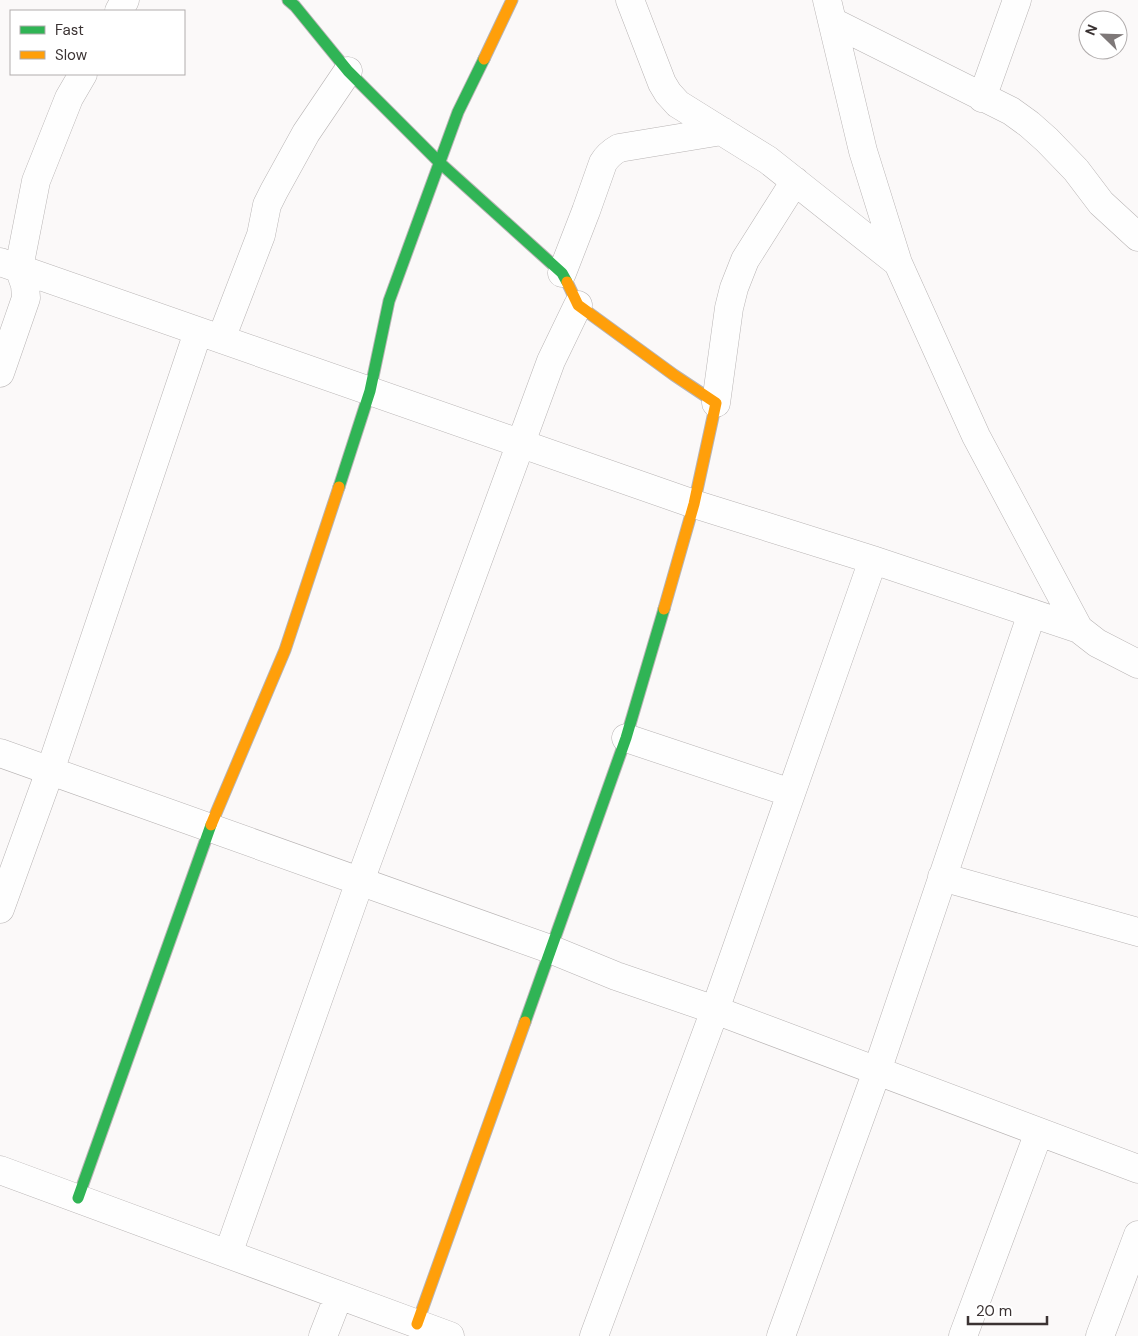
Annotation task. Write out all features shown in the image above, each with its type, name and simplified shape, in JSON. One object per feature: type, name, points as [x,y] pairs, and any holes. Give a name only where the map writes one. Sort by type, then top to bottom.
[{"type":"street","points":[[78,1198],[210,828],[285,650],[370,391],[389,301],[439,162],[458,112],[512,0]]},
{"type":"street","points":[[630,0],[662,83],[678,104],[768,160],[898,263]]},
{"type":"street","points":[[982,98],[1016,0]]},
{"type":"street","points":[[293,2],[348,71],[439,162],[562,273],[578,305],[716,403]]},
{"type":"street","points":[[830,11],[982,98],[1011,111],[1029,124],[1076,170],[1101,204],[1138,237]]},
{"type":"street","points":[[830,11],[863,151],[898,263],[976,436],[1079,629]]},
{"type":"street","points":[[0,909],[210,336],[260,235],[267,205],[274,190],[306,133],[348,71]]},
{"type":"street","points":[[10,265],[36,181],[69,98],[82,75]]},
{"type":"street","points":[[562,273],[603,163],[611,153],[619,148],[722,131]]},
{"type":"street","points":[[417,1324],[626,738],[694,504],[716,403],[729,308],[734,288],[745,260],[795,181]]},
{"type":"street","points":[[10,265],[694,504],[873,560],[1079,629],[1097,643],[1138,664]]},
{"type":"street","points":[[0,372],[26,298],[25,285],[10,265]]},
{"type":"street","points":[[228,1254],[360,881],[551,361],[578,305]]},
{"type":"street","points":[[594,1336],[715,1010],[873,560]]},
{"type":"street","points":[[781,1336],[876,1071],[1032,613]]},
{"type":"street","points":[[626,738],[791,793]]},
{"type":"street","points":[[0,753],[550,949],[616,976],[715,1010],[1138,1169]]},
{"type":"street","points":[[942,877],[1138,932]]},
{"type":"street","points":[[963,1336],[1039,1132]]},
{"type":"street","points":[[0,1170],[450,1336]]},
{"type":"street","points":[[1100,1336],[1138,1234]]},
{"type":"street","points":[[323,1336],[339,1295]]},
{"type":"traffic: fast","points":[[288,0],[348,71],[439,162],[562,273],[567,282]]},
{"type":"traffic: fast","points":[[339,487],[370,391],[389,301],[458,112],[484,59]]},
{"type":"traffic: fast","points":[[525,1022],[626,738],[664,609]]},
{"type":"traffic: fast","points":[[78,1198],[211,825]]},
{"type":"traffic: slow","points":[[484,59],[512,0]]},
{"type":"traffic: slow","points":[[567,282],[578,305],[716,403],[694,504],[664,609]]},
{"type":"traffic: slow","points":[[211,825],[285,650],[339,487]]},
{"type":"traffic: slow","points":[[417,1324],[525,1022]]}]
